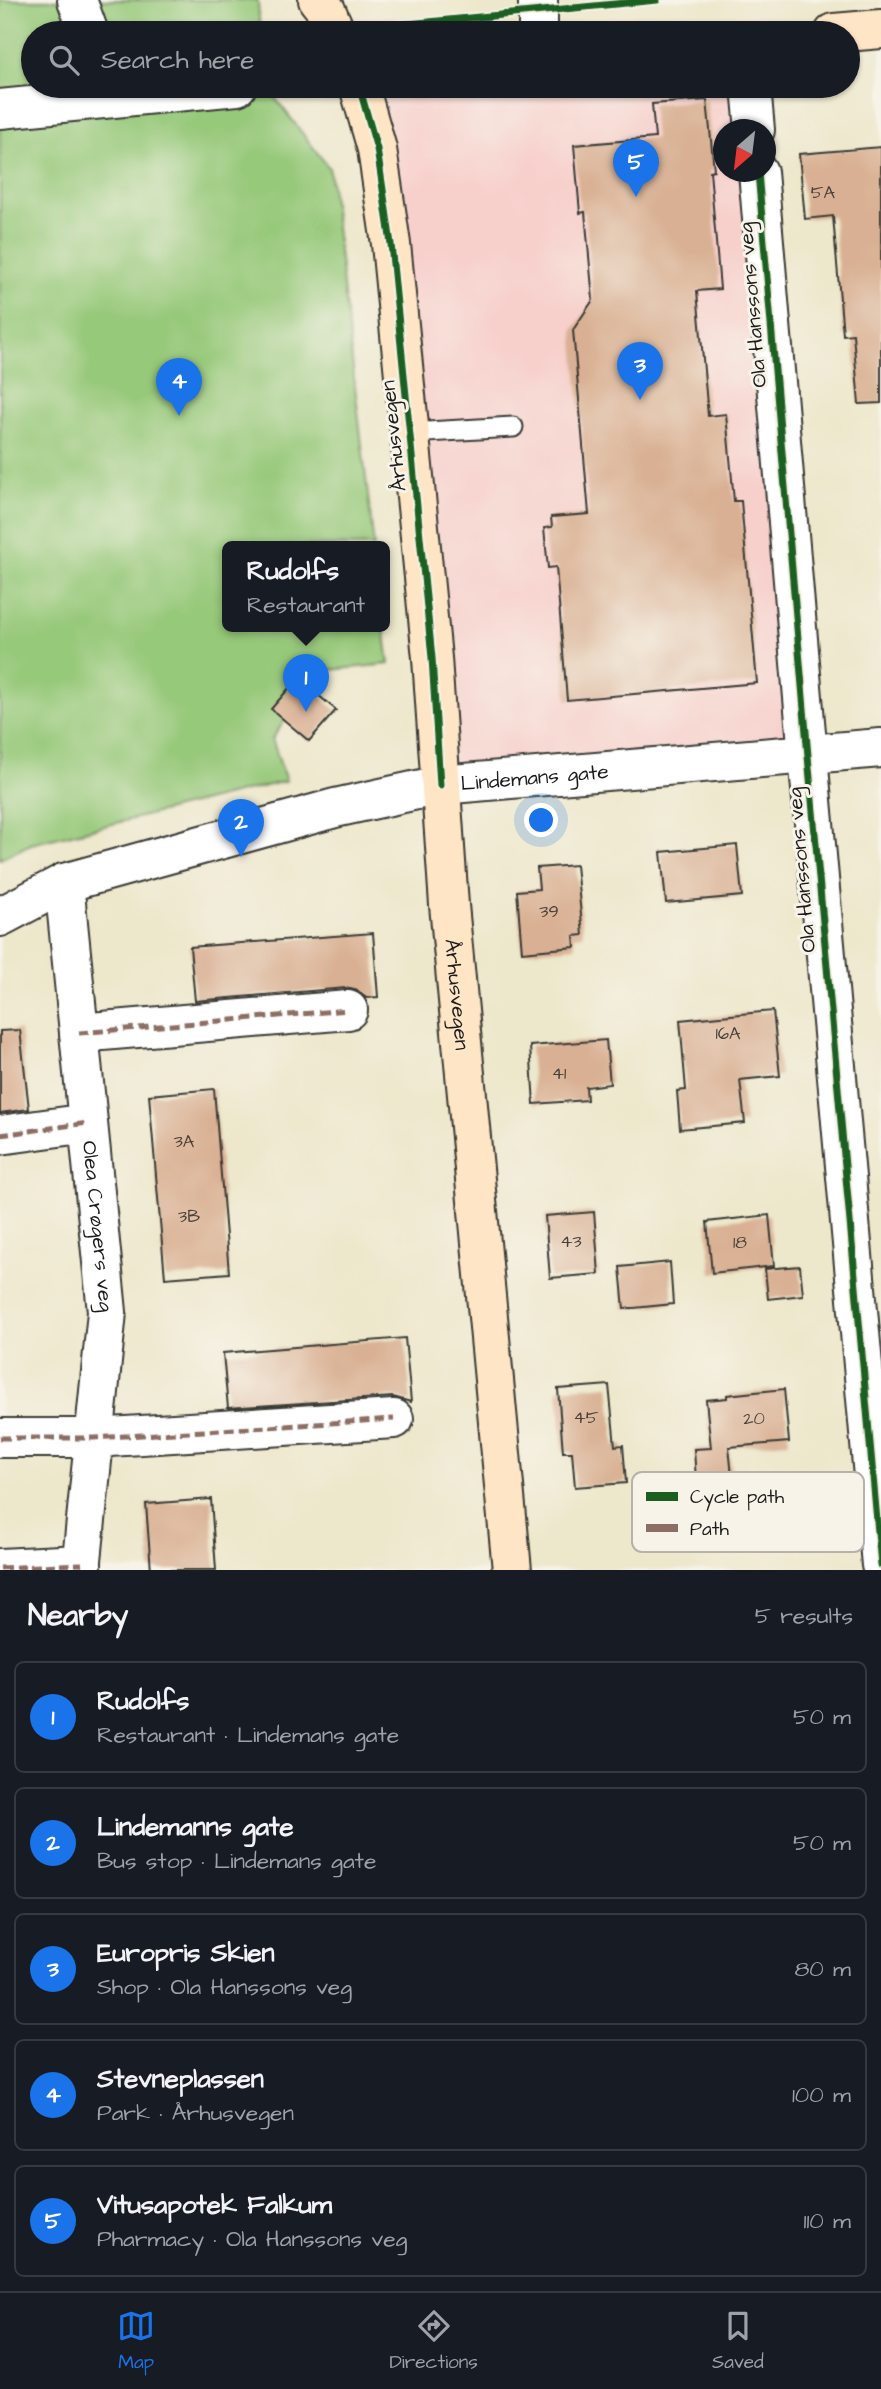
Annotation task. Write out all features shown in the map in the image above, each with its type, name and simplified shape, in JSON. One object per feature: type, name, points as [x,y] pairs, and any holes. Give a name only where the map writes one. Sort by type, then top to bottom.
[{"type":"street","points":[[77,0],[85,21]]},
{"type":"street","points":[[318,0],[331,21]]},
{"type":"street","points":[[538,0],[538,21]]},
{"type":"street","points":[[860,31],[881,29]]},
{"type":"street","points":[[0,109],[75,98]]},
{"type":"street","name":"Århusvegen","points":[[362,98],[377,149],[391,244],[432,658],[450,919],[512,1570]]},
{"type":"street","points":[[752,98],[754,119]]},
{"type":"street","name":"Ola Hanssons veg","points":[[759,182],[881,1565]]},
{"type":"street","name":"Lindemans gate","points":[[0,917],[64,883],[335,808],[440,785],[881,748]]},
{"type":"street","name":"Olea Crøgers veg","points":[[64,883],[107,1312],[82,1567]]},
{"type":"street","points":[[79,1033],[348,1010]]},
{"type":"street","points":[[0,1135],[88,1123]]},
{"type":"street","points":[[0,1438],[94,1438],[394,1419]]},
{"type":"street","points":[[0,1568],[82,1567]]},
{"type":"lane","points":[[410,433],[513,427]]},
{"type":"shaded area","points":[[358,98],[752,98],[754,119],[713,119],[713,182],[759,182],[808,756],[440,785]]},
{"type":"green space","points":[[0,0],[256,0],[259,21],[21,21],[21,98],[275,98],[329,168],[373,541],[222,541],[222,632],[385,632],[389,664],[320,671],[272,739],[286,781],[31,844],[0,859]]},
{"type":"building","points":[[707,100],[720,289],[697,291],[708,416],[726,414],[734,501],[741,501],[757,683],[567,700],[556,567],[548,568],[544,528],[552,527],[551,517],[589,514],[573,330],[593,300],[585,212],[580,213],[574,145],[655,138],[652,104]]},
{"type":"building","points":[[881,147],[881,403],[859,404],[853,334],[843,335],[833,216],[805,219],[799,154]]},
{"type":"building","points":[[298,678],[336,710],[309,741],[271,709]]},
{"type":"building","points":[[737,845],[742,896],[666,903],[661,852]]},
{"type":"building","points":[[576,865],[583,935],[574,936],[575,947],[522,952],[517,891],[539,889],[537,868]]},
{"type":"building","points":[[373,933],[378,997],[366,998],[358,991],[346,988],[195,1001],[190,947]]},
{"type":"building","points":[[773,1011],[780,1076],[740,1080],[745,1123],[680,1129],[677,1091],[686,1090],[680,1020]]},
{"type":"building","points":[[20,1030],[29,1109],[0,1113],[0,1031]]},
{"type":"building","points":[[606,1040],[610,1084],[586,1087],[587,1100],[534,1104],[530,1046]]},
{"type":"building","points":[[214,1089],[229,1273],[165,1278],[149,1095]]},
{"type":"building","points":[[594,1212],[599,1274],[550,1278],[545,1216]]},
{"type":"building","points":[[769,1215],[774,1266],[712,1273],[707,1222]]},
{"type":"building","points":[[670,1262],[673,1304],[624,1309],[620,1267]]},
{"type":"building","points":[[800,1266],[803,1295],[768,1299],[765,1269]]},
{"type":"building","points":[[405,1338],[411,1402],[393,1397],[228,1408],[223,1353]]},
{"type":"building","points":[[609,1385],[615,1446],[623,1445],[626,1483],[575,1487],[572,1452],[563,1452],[558,1389]]},
{"type":"building","points":[[784,1389],[789,1442],[729,1447],[732,1472],[695,1472],[694,1449],[711,1448],[706,1400],[727,1398],[727,1395]]},
{"type":"building","points":[[211,1499],[216,1570],[151,1570],[146,1504]]},
{"type":"marked path","points":[[79,1033],[348,1010]]},
{"type":"marked path","points":[[0,1135],[88,1123]]},
{"type":"marked path","points":[[0,1438],[94,1438],[394,1419]]},
{"type":"marked path","points":[[0,1568],[82,1564]]},
{"type":"cycle path","points":[[439,21],[657,0]]},
{"type":"cycle path","points":[[362,98],[377,149],[391,244],[432,658],[440,785]]},
{"type":"cycle path","points":[[759,182],[881,1565]]},
{"type":"place","name":"Vitusapotek Falkum","points":[[636,197]]},
{"type":"place","name":"Europris Skien","points":[[640,400]]},
{"type":"place","name":"Stevneplassen","points":[[179,416]]},
{"type":"place","name":"Rudolfs","points":[[306,712]]},
{"type":"place","name":"Lindemanns gate","points":[[241,857]]}]
